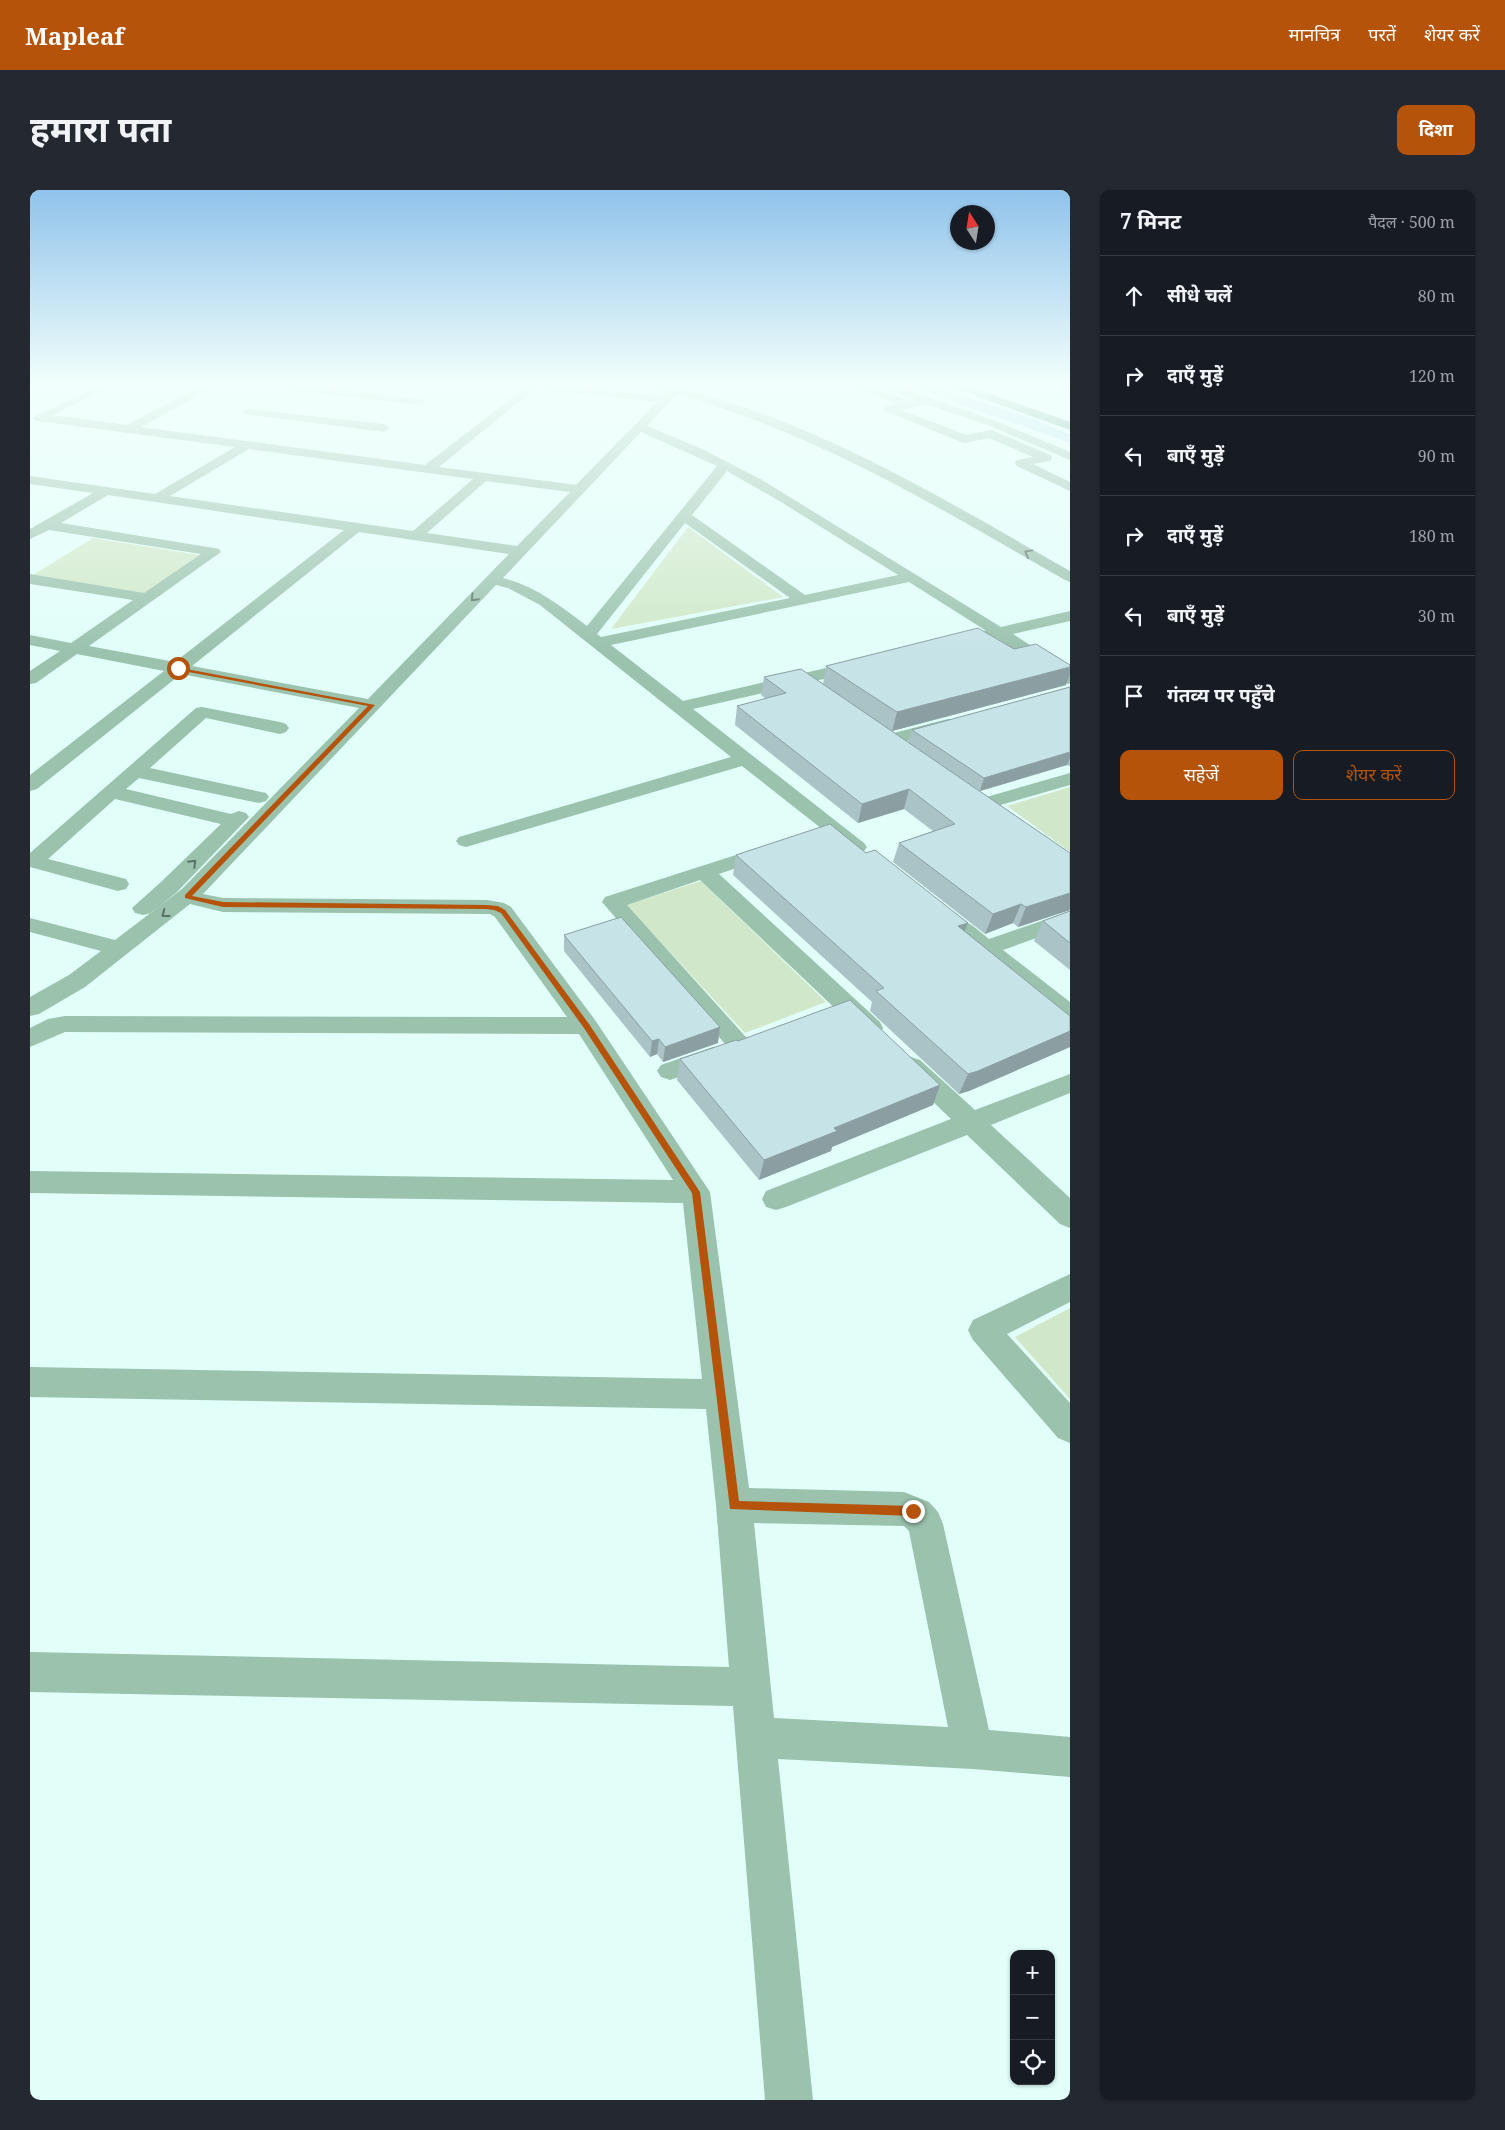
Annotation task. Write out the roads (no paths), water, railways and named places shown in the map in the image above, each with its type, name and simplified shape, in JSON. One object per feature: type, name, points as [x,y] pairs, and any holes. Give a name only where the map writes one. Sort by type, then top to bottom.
[{"type":"street","points":[[156,499],[195,476]]},
{"type":"street","points":[[416,536],[484,476]]},
{"type":"street","points":[[485,476],[572,488],[585,476]]},
{"type":"street","points":[[130,918],[169,887],[584,476]]},
{"type":"street","points":[[593,639],[684,516],[716,476]]},
{"type":"street","points":[[744,476],[818,519],[1001,632],[1067,688]]},
{"type":"street","points":[[886,476],[943,505],[1070,577]]},
{"type":"street","points":[[908,476],[1070,562]]},
{"type":"street","points":[[1048,476],[1070,487]]},
{"type":"street","points":[[30,480],[511,550]]},
{"type":"street","points":[[921,494],[937,491]]},
{"type":"street","points":[[30,535],[106,492]]},
{"type":"street","points":[[943,505],[958,502]]},
{"type":"street","points":[[684,516],[803,600]]},
{"type":"street","points":[[30,679],[214,552],[47,525]]},
{"type":"street","points":[[30,785],[355,528]]},
{"type":"street","points":[[72,964],[187,897],[492,580],[511,550]]},
{"type":"street","points":[[593,639],[803,600],[911,577]]},
{"type":"street","points":[[30,579],[147,598]]},
{"type":"street","points":[[492,580],[513,585],[546,602],[746,759],[825,832],[872,859]]},
{"type":"street","points":[[972,639],[1070,616]]},
{"type":"street","points":[[30,640],[372,705]]},
{"type":"street","points":[[680,708],[877,661]]},
{"type":"street","points":[[801,679],[825,696]]},
{"type":"street","points":[[118,884],[33,861],[202,712],[280,728]]},
{"type":"street","points":[[889,740],[965,719]]},
{"type":"street","points":[[873,729],[912,756]]},
{"type":"street","points":[[466,841],[746,759]]},
{"type":"street","points":[[135,771],[270,787]]},
{"type":"street","points":[[983,804],[1070,779]]},
{"type":"street","points":[[111,792],[235,821]]},
{"type":"street","points":[[670,1071],[750,1043],[613,902],[788,844]]},
{"type":"street","points":[[704,872],[1070,1216]]},
{"type":"street","points":[[187,897],[223,904],[496,908],[503,912],[586,1026],[696,1192],[734,1506],[789,2100]]},
{"type":"street","points":[[940,912],[1070,1015]]},
{"type":"street","points":[[986,948],[1070,918]]},
{"type":"street","points":[[30,925],[111,941]]},
{"type":"street","points":[[30,1008],[77,981],[111,941]]},
{"type":"street","points":[[819,1015],[845,1004]]},
{"type":"street","points":[[30,1038],[57,1025],[65,1024],[586,1026]]},
{"type":"street","points":[[776,1199],[1070,1083]]},
{"type":"street","points":[[30,1182],[696,1192]]},
{"type":"street","points":[[1070,1287],[984,1330],[1070,1427]]},
{"type":"street","points":[[30,1382],[720,1394]]},
{"type":"street","points":[[734,1506],[904,1509],[919,1515],[925,1524],[973,1749]]},
{"type":"street","points":[[30,1672],[752,1687]]},
{"type":"street","points":[[755,1737],[973,1749],[1070,1757]]}]
